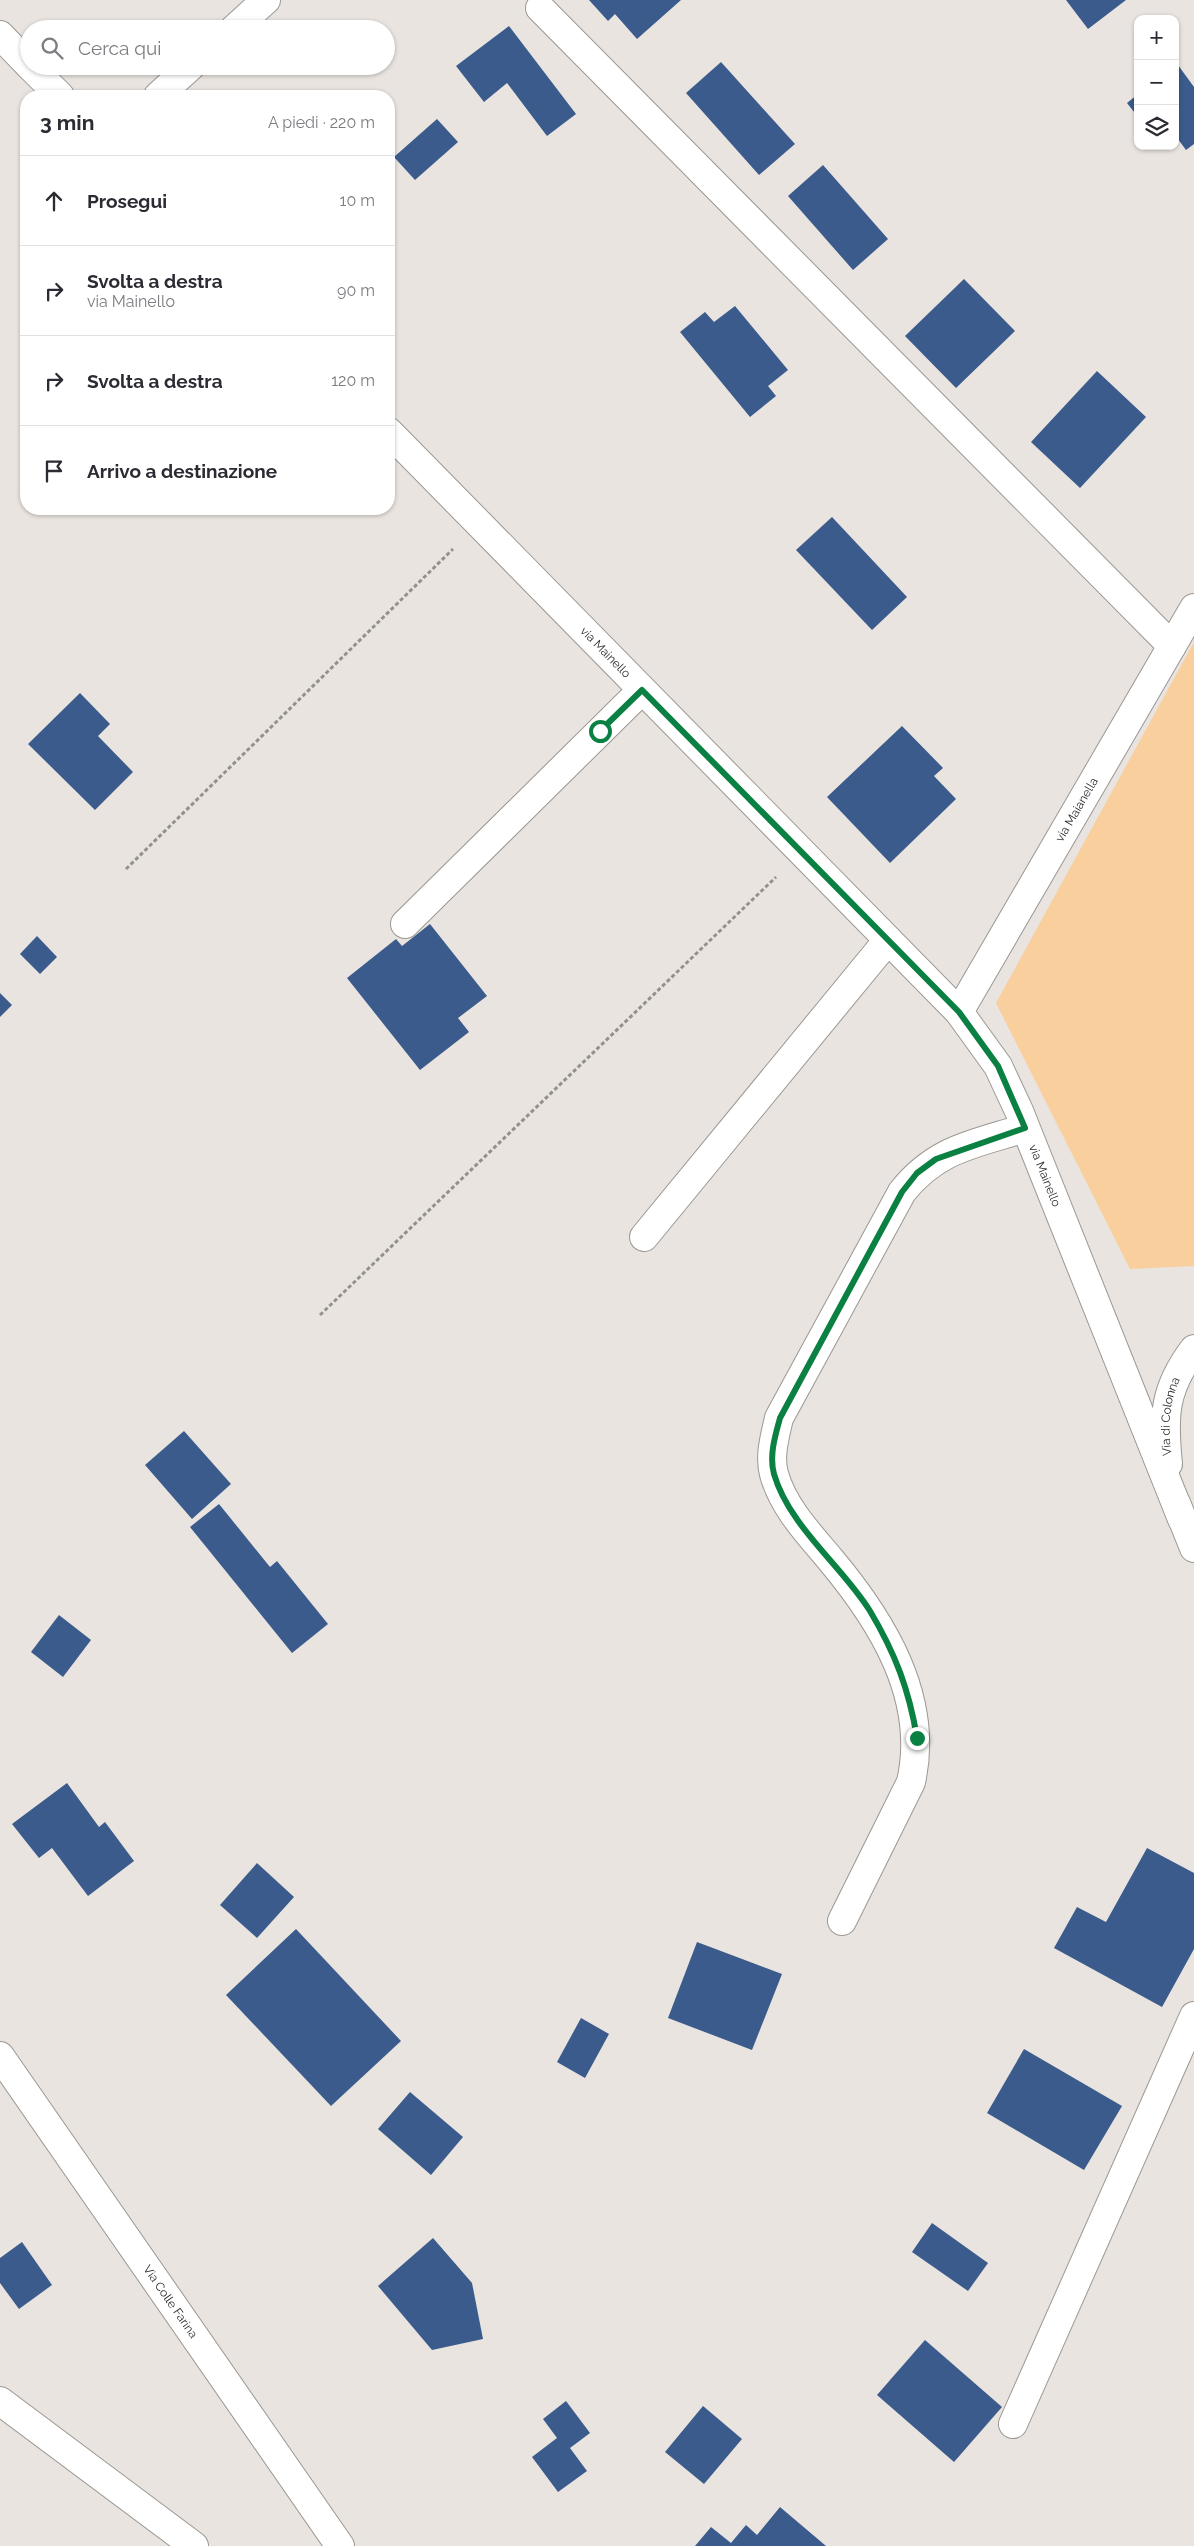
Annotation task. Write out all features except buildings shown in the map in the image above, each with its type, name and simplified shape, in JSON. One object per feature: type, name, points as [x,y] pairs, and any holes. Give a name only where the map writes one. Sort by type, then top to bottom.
[{"type":"street","points":[[244,20],[266,0]]},
{"type":"street","points":[[540,8],[1172,646]]},
{"type":"street","points":[[0,35],[20,55]]},
{"type":"street","points":[[40,75],[54,90]]},
{"type":"street","points":[[165,90],[181,75]]},
{"type":"street","name":"via Mainello","points":[[395,438],[959,1012],[998,1066],[1025,1128],[1182,1519]]},
{"type":"street","name":"via Maianella","points":[[959,1012],[1194,608]]},
{"type":"street","points":[[405,924],[642,690]]},
{"type":"street","points":[[644,1237],[888,940]]},
{"type":"street","points":[[842,1921],[911,1782],[916,1758],[917,1738],[908,1689],[891,1649],[864,1602],[787,1503],[774,1474],[772,1445],[780,1418],[902,1192],[917,1173],[936,1159],[1025,1128]]},
{"type":"street","name":"Via di Colonna","points":[[1194,1349],[1172,1384],[1164,1414],[1171,1486],[1194,1548]]},
{"type":"street","points":[[1013,2424],[1194,2016]]},
{"type":"street","name":"Via Colle Farina","points":[[0,2056],[340,2546]]},
{"type":"street","points":[[0,2402],[194,2546]]},
{"type":"path","points":[[126,869],[479,523]]},
{"type":"path","points":[[320,1315],[802,853]]},
{"type":"shaded area","points":[[1194,642],[1194,1266],[1130,1269],[996,1003]]},
{"type":"route","points":[[600,731],[642,690],[959,1012],[998,1066],[1025,1128],[952,1151],[936,1159],[917,1173],[902,1192],[780,1418],[772,1445],[774,1474],[787,1503],[869,1609],[899,1665],[908,1689],[917,1738]]}]
